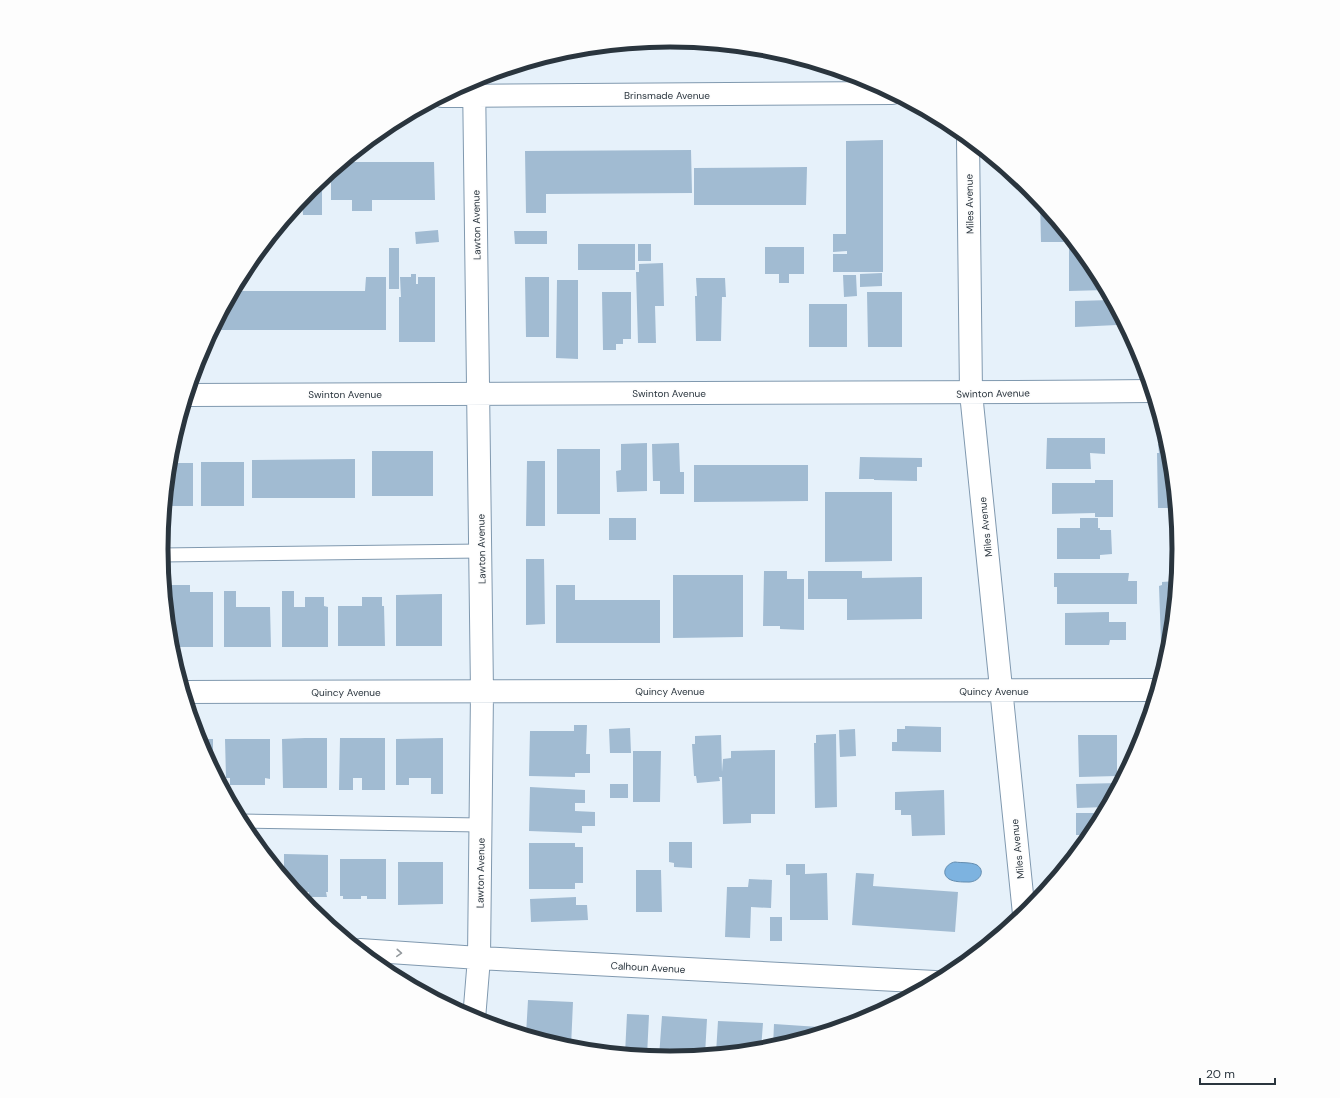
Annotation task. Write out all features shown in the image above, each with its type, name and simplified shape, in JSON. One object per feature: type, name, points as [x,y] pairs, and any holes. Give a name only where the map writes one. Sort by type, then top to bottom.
[{"type":"street","name":"Brinsmade Avenue","points":[[474,88],[879,93]]},
{"type":"street","name":"Lawton Avenue","points":[[474,88],[482,692],[479,958],[475,1011]]},
{"type":"street","name":"Miles Avenue","points":[[968,145],[971,393],[1023,906]]},
{"type":"street","name":"Swinton Avenue","points":[[193,395],[479,393],[971,393],[1146,391]]},
{"type":"street","name":"Quincy Avenue","points":[[189,692],[1151,690]]},
{"type":"street","name":"Calhoun Avenue","points":[[369,951],[479,958],[925,981]]},
{"type":"lane","points":[[168,554],[481,551]]},
{"type":"lane","points":[[249,821],[480,825]]},
{"type":"water","points":[[955,862],[977,865],[981,871],[980,876],[975,881],[971,882],[958,882],[949,879],[946,877],[945,871],[949,864]]},
{"type":"building","points":[[883,140],[883,272],[833,272],[833,254],[847,254],[847,251],[833,252],[833,234],[846,234],[846,141]]},
{"type":"building","points":[[691,150],[692,193],[546,194],[546,213],[526,213],[525,151]]},
{"type":"building","points":[[351,162],[434,162],[435,200],[372,200],[372,211],[352,211],[352,200],[331,200],[331,179]]},
{"type":"building","points":[[807,167],[806,205],[694,205],[694,168]]},
{"type":"building","points":[[322,188],[322,215],[303,215],[302,208]]},
{"type":"building","points":[[1040,211],[1067,242],[1041,242]]},
{"type":"building","points":[[438,230],[439,242],[416,244],[415,232]]},
{"type":"building","points":[[514,231],[547,231],[547,244],[515,244]]},
{"type":"building","points":[[578,244],[635,244],[635,270],[578,270]]},
{"type":"building","points":[[638,244],[651,244],[651,261],[638,261]]},
{"type":"building","points":[[765,247],[804,247],[804,274],[789,274],[789,283],[779,283],[779,274],[765,274]]},
{"type":"building","points":[[389,248],[399,248],[399,289],[389,289]]},
{"type":"building","points":[[1069,248],[1072,248],[1100,290],[1069,291]]},
{"type":"building","points":[[663,263],[664,306],[655,306],[656,343],[638,343],[636,272],[639,272],[639,264]]},
{"type":"building","points":[[882,273],[882,286],[860,287],[860,274]]},
{"type":"building","points":[[411,274],[416,274],[416,284],[418,284],[418,277],[435,277],[435,342],[399,342],[399,297],[401,297],[400,277],[411,277]]},
{"type":"building","points":[[843,275],[856,275],[857,296],[844,297]]},
{"type":"building","points":[[366,277],[386,277],[386,330],[220,330],[220,327],[240,291],[365,291]]},
{"type":"building","points":[[525,277],[549,277],[549,337],[526,337]]},
{"type":"building","points":[[696,278],[725,278],[726,297],[722,297],[721,341],[696,341]]},
{"type":"building","points":[[557,280],[578,280],[578,359],[556,358]]},
{"type":"building","points":[[602,292],[631,292],[631,339],[623,339],[623,344],[616,344],[616,350],[603,350]]},
{"type":"building","points":[[867,292],[902,292],[902,347],[868,347]]},
{"type":"building","points":[[1106,300],[1117,321],[1117,325],[1075,327],[1075,301]]},
{"type":"building","points":[[809,304],[847,304],[847,347],[809,347]]},
{"type":"building","points":[[1047,438],[1105,438],[1105,454],[1090,453],[1091,469],[1046,469]]},
{"type":"building","points":[[647,443],[647,491],[617,492],[616,471],[621,470],[621,444]]},
{"type":"building","points":[[679,443],[680,472],[684,472],[684,494],[660,494],[660,481],[653,481],[652,444]]},
{"type":"building","points":[[1158,444],[1160,444],[1168,483],[1170,508],[1158,508],[1157,453],[1159,453]]},
{"type":"building","points":[[557,449],[600,449],[600,514],[557,514]]},
{"type":"building","points":[[372,451],[433,451],[433,496],[372,496]]},
{"type":"building","points":[[860,457],[922,458],[922,467],[917,467],[917,481],[859,479]]},
{"type":"building","points":[[355,459],[355,498],[252,498],[252,460]]},
{"type":"building","points":[[527,461],[545,461],[545,526],[526,526]]},
{"type":"building","points":[[201,462],[244,462],[244,506],[201,506]]},
{"type":"building","points":[[176,463],[193,463],[193,506],[170,506]]},
{"type":"building","points":[[694,465],[808,465],[808,501],[694,502]]},
{"type":"building","points":[[1095,480],[1113,480],[1113,517],[1095,517],[1095,513],[1052,514],[1052,483],[1095,483]]},
{"type":"building","points":[[825,492],[892,492],[892,561],[825,562]]},
{"type":"building","points":[[609,518],[636,518],[636,540],[609,540]]},
{"type":"building","points":[[1080,518],[1098,518],[1098,528],[1100,528],[1100,530],[1111,530],[1112,554],[1100,555],[1100,559],[1057,559],[1057,528],[1080,528]]},
{"type":"building","points":[[526,559],[544,559],[545,624],[526,625]]},
{"type":"building","points":[[764,571],[787,571],[787,579],[804,579],[804,630],[780,629],[780,626],[763,626]]},
{"type":"building","points":[[808,571],[862,571],[862,578],[922,577],[922,619],[847,620],[847,599],[808,599]]},
{"type":"building","points":[[1054,573],[1129,573],[1128,581],[1137,581],[1137,604],[1057,604],[1057,587],[1054,587]]},
{"type":"building","points":[[673,575],[743,575],[743,637],[673,638]]},
{"type":"building","points":[[1171,581],[1168,615],[1163,643],[1161,643],[1159,586],[1162,585],[1162,582]]},
{"type":"building","points":[[169,585],[190,585],[190,592],[213,592],[213,647],[178,647],[172,615]]},
{"type":"building","points":[[556,585],[575,585],[575,600],[660,600],[660,643],[556,643]]},
{"type":"building","points":[[224,591],[236,591],[236,607],[270,607],[271,647],[224,647]]},
{"type":"building","points":[[282,591],[294,591],[294,607],[305,607],[305,597],[324,597],[324,606],[328,607],[328,647],[282,647]]},
{"type":"building","points":[[442,594],[442,646],[396,646],[396,595]]},
{"type":"building","points":[[362,597],[382,597],[382,606],[384,606],[385,646],[338,646],[338,606],[362,606]]},
{"type":"building","points":[[1109,612],[1109,622],[1126,622],[1126,640],[1110,640],[1109,645],[1065,645],[1065,613]]},
{"type":"building","points":[[574,725],[587,725],[586,754],[590,754],[590,773],[575,773],[575,777],[529,776],[530,731],[574,731]]},
{"type":"building","points":[[905,726],[941,727],[941,752],[892,751],[892,742],[897,742],[897,729],[905,729]]},
{"type":"building","points":[[630,728],[631,753],[610,753],[609,729]]},
{"type":"building","points":[[855,729],[856,756],[840,757],[839,730]]},
{"type":"building","points":[[836,734],[837,807],[815,808],[814,743],[816,743],[816,735]]},
{"type":"building","points":[[721,735],[722,772],[723,759],[731,758],[731,751],[775,750],[775,814],[751,814],[751,823],[723,824],[722,777],[719,777],[720,781],[697,783],[696,776],[694,776],[692,744],[695,744],[695,736]]},
{"type":"building","points":[[1078,735],[1117,735],[1117,776],[1079,777]]},
{"type":"building","points":[[327,738],[327,788],[283,788],[282,739]]},
{"type":"building","points":[[340,738],[385,738],[385,790],[362,790],[362,778],[353,778],[353,790],[339,790]]},
{"type":"building","points":[[443,738],[443,794],[431,794],[431,778],[409,778],[409,785],[396,785],[396,739]]},
{"type":"building","points":[[205,739],[213,739],[213,756]]},
{"type":"building","points":[[225,739],[270,739],[270,779],[265,778],[265,785],[230,785],[230,778],[226,778]]},
{"type":"building","points":[[633,751],[661,751],[660,802],[633,802]]},
{"type":"building","points":[[1114,783],[1100,807],[1077,808],[1076,784]]},
{"type":"building","points":[[610,784],[628,784],[628,798],[610,798]]},
{"type":"building","points":[[530,787],[585,790],[585,803],[575,803],[575,811],[595,812],[595,826],[582,826],[582,833],[529,831]]},
{"type":"building","points":[[944,790],[945,835],[912,836],[911,815],[901,815],[901,810],[895,810],[895,792]]},
{"type":"building","points":[[1076,813],[1097,813],[1082,835],[1076,835]]},
{"type":"building","points":[[669,842],[692,842],[692,868],[674,867],[674,863],[669,862]]},
{"type":"building","points":[[529,843],[575,843],[575,847],[583,847],[583,883],[575,883],[575,889],[529,889]]},
{"type":"building","points":[[284,854],[328,855],[327,897],[309,897],[309,892],[304,892],[284,869]]},
{"type":"building","points":[[340,859],[386,859],[386,899],[367,899],[367,896],[361,896],[361,899],[343,899],[343,896],[340,896]]},
{"type":"building","points":[[398,862],[443,862],[443,904],[398,905]]},
{"type":"building","points":[[786,864],[805,864],[805,874],[827,873],[828,920],[790,920],[790,875],[786,875]]},
{"type":"building","points":[[636,870],[661,870],[662,912],[636,912]]},
{"type":"building","points":[[856,873],[874,874],[873,886],[958,892],[955,932],[852,925]]},
{"type":"building","points":[[749,879],[772,880],[771,908],[751,907],[750,938],[725,937],[727,887],[748,887]]},
{"type":"building","points":[[576,897],[576,905],[587,905],[588,920],[531,922],[530,899]]},
{"type":"building","points":[[770,917],[782,917],[782,941],[770,941]]},
{"type":"building","points":[[528,1000],[573,1002],[571,1041],[526,1030]]},
{"type":"building","points":[[627,1014],[649,1015],[647,1050],[625,1049]]},
{"type":"building","points":[[662,1016],[707,1019],[705,1050],[659,1051]]},
{"type":"building","points":[[718,1021],[763,1023],[762,1042],[716,1049]]},
{"type":"building","points":[[774,1024],[819,1027],[800,1034],[773,1040]]}]
